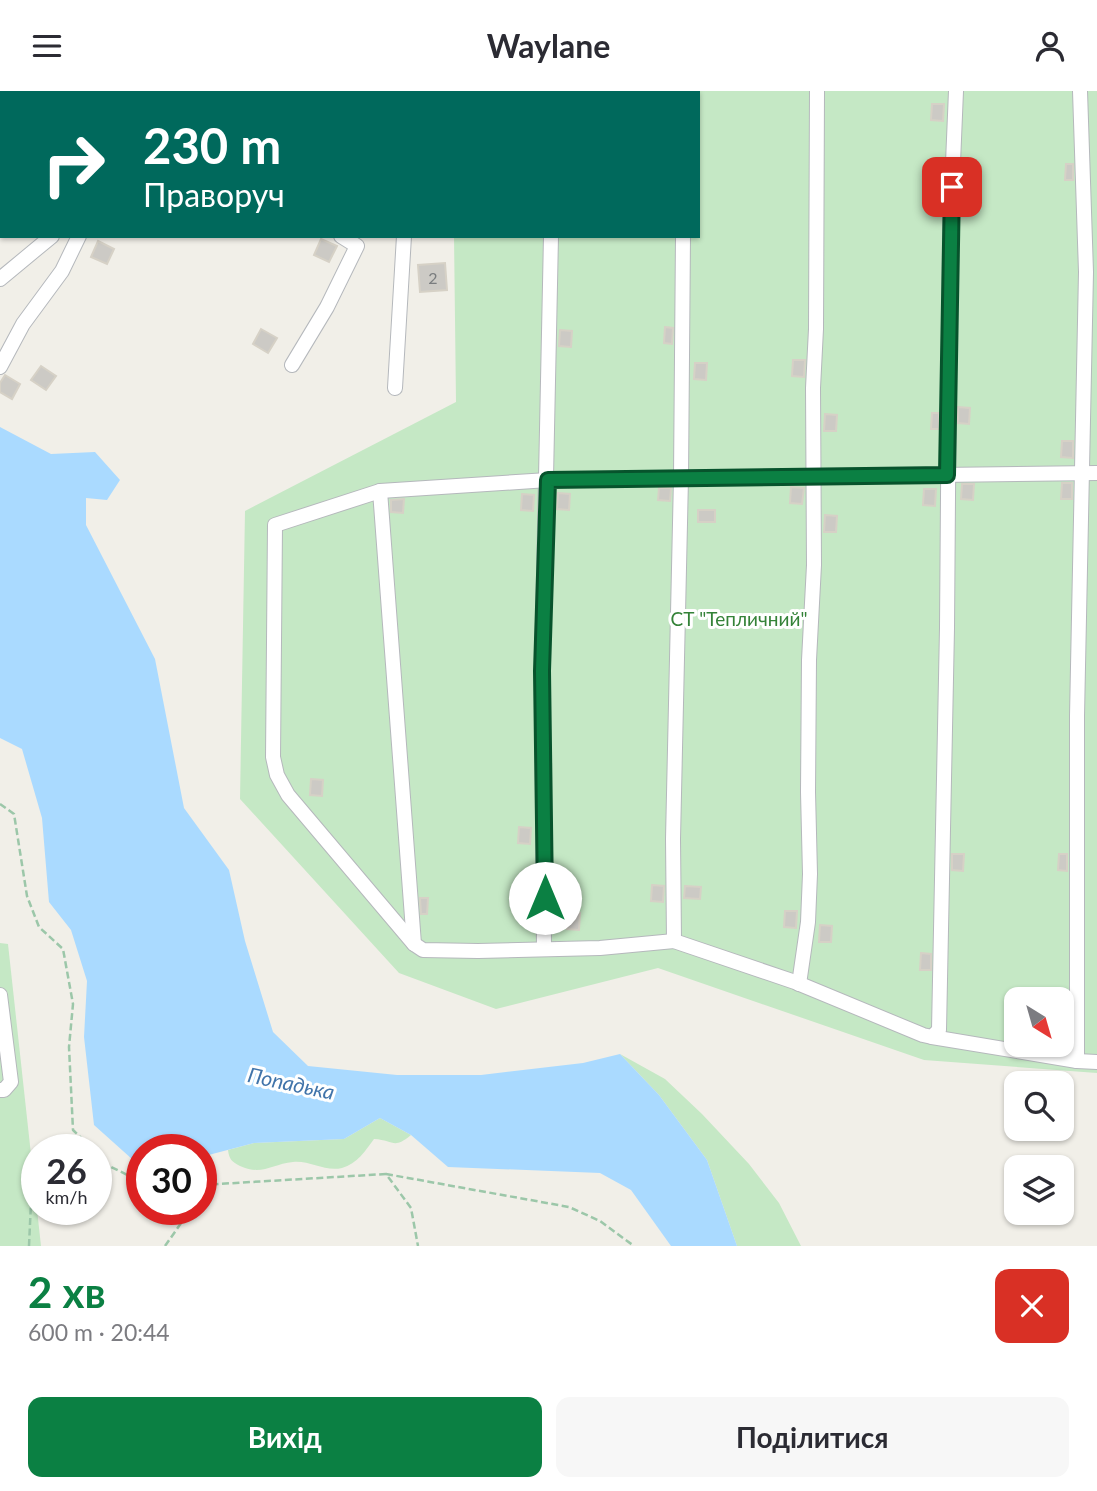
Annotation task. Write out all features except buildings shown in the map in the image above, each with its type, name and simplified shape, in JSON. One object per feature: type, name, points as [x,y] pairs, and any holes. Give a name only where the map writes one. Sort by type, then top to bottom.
[{"type":"street","points":[[799,984],[806,944],[810,874],[807,792],[814,565],[813,388],[816,329],[817,91]]},
{"type":"street","points":[[932,1037],[939,1030],[947,642],[950,235],[956,91]]},
{"type":"street","points":[[1077,1061],[1077,716],[1086,272],[1080,91]]},
{"type":"street","points":[[0,279],[50,238]]},
{"type":"street","points":[[0,367],[23,324],[62,271],[78,238]]},
{"type":"street","points":[[292,365],[327,307],[357,246],[344,238]]},
{"type":"street","points":[[395,388],[404,238]]},
{"type":"street","points":[[544,949],[542,671],[551,238]]},
{"type":"street","points":[[674,941],[673,839],[683,238]]},
{"type":"street","points":[[1097,473],[548,480],[380,491],[275,524],[273,758],[277,775],[288,795],[414,944],[423,950],[436,952],[600,948],[674,941],[799,984],[923,1035],[1097,1062]]},
{"type":"street","points":[[380,491],[414,944]]},
{"type":"street","points":[[0,995],[11,1082],[4,1090],[0,1090]]},
{"type":"path","points":[[0,804],[14,814],[27,896],[39,927],[63,949],[73,1004],[69,1047],[73,1131],[76,1134]]},
{"type":"path","points":[[217,1184],[386,1174],[569,1207],[600,1221],[634,1246]]},
{"type":"path","points":[[386,1174],[411,1208],[418,1246]]},
{"type":"path","points":[[29,1246],[30,1225]]},
{"type":"path","points":[[165,1246],[180,1225]]},
{"type":"green space","name":"СТ \"Тепличний\"","points":[[700,91],[1097,91],[1097,1073],[924,1060],[658,968],[496,1009],[399,973],[240,799],[245,511],[456,402],[454,238],[700,238]]},
{"type":"green space","points":[[0,943],[8,944],[29,1134],[21,1134],[21,1225],[39,1225],[41,1246],[0,1246]]},
{"type":"green space","points":[[620,1054],[665,1079],[702,1114],[749,1164],[779,1203],[801,1246],[737,1246],[707,1160],[659,1095]]},
{"type":"green space","points":[[380,1118],[411,1135],[397,1143],[374,1139],[357,1160],[342,1168],[299,1162],[255,1170],[235,1163],[228,1153],[228,1150],[254,1143],[344,1139]]},
{"type":"water","name":"Попадька","points":[[0,427],[51,454],[95,452],[120,480],[107,500],[86,498],[86,525],[155,659],[184,808],[229,870],[245,941],[273,1032],[308,1066],[397,1075],[481,1075],[583,1063],[620,1054],[659,1095],[707,1160],[737,1246],[671,1246],[631,1190],[600,1173],[448,1167],[411,1135],[380,1118],[344,1139],[254,1143],[217,1153],[217,1134],[126,1134],[126,1154],[112,1141],[112,1134],[104,1134],[94,1125],[84,1037],[87,981],[71,930],[49,902],[42,818],[22,749],[0,738]]},
{"type":"route","points":[[545,898],[542,671],[548,480],[947,475],[952,187]]}]
